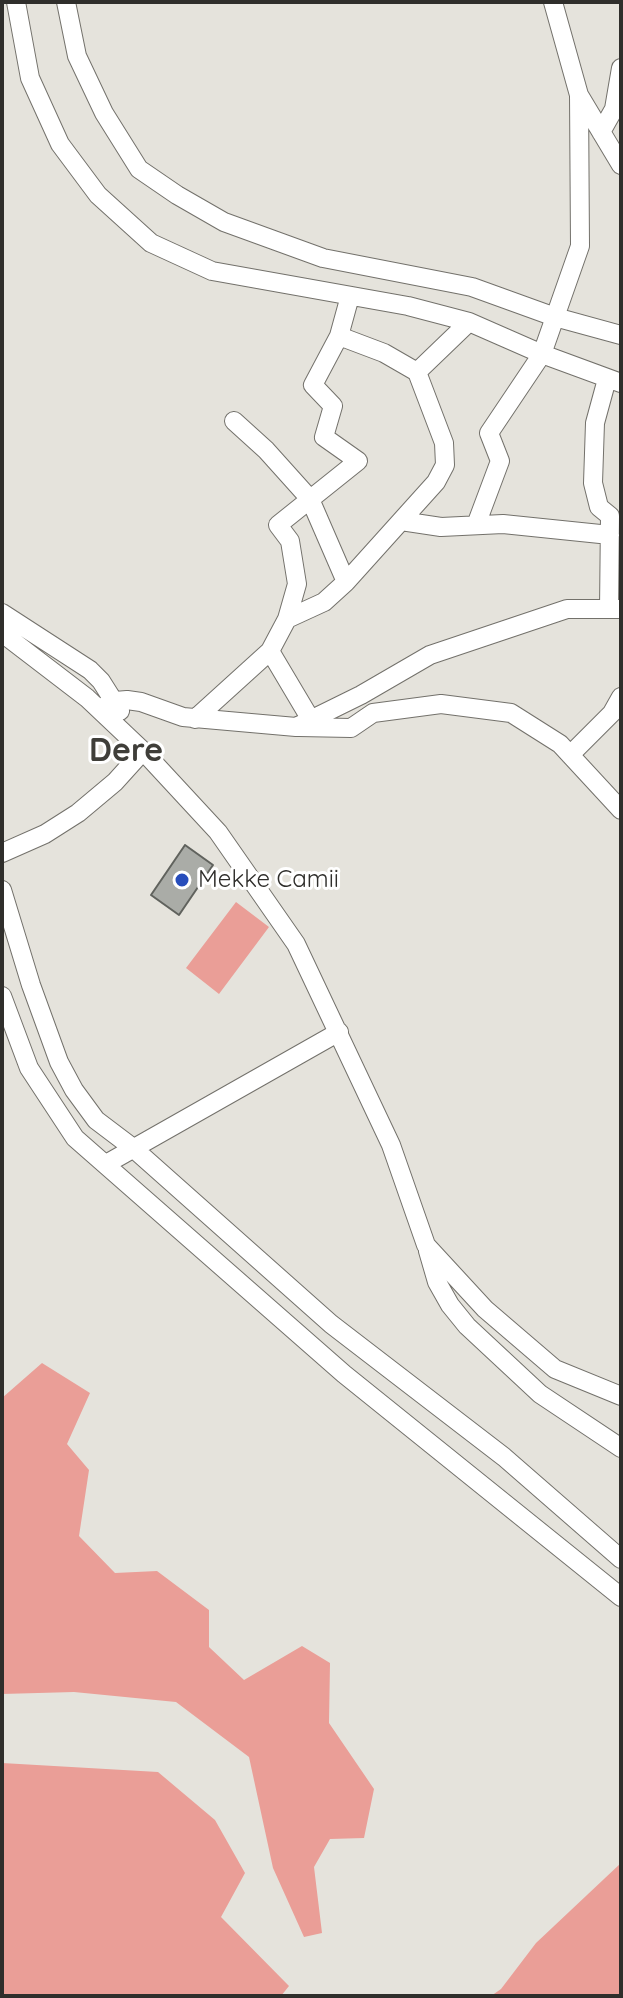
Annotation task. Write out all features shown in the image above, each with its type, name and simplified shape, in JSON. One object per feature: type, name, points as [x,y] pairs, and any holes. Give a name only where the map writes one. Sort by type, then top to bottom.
[{"type":"street","points":[[16,2],[30,78],[60,144],[98,195],[151,243],[212,271],[408,306],[469,322],[614,381],[595,423],[593,483],[599,507],[610,516],[615,609],[567,609],[430,655],[361,695],[303,723]]},
{"type":"street","points":[[66,2],[77,56],[104,113],[139,169],[177,195],[224,222],[323,258],[472,287],[555,317],[621,335]]},
{"type":"street","points":[[553,2],[579,95],[621,165]]},
{"type":"street","points":[[601,132],[614,109],[621,68]]},
{"type":"street","points":[[476,525],[500,461],[489,433],[542,354],[580,246],[579,95]]},
{"type":"street","points":[[195,719],[270,651],[287,619],[297,584],[290,541],[278,525],[358,461],[324,437],[333,406],[313,385],[339,336],[350,296]]},
{"type":"street","points":[[417,372],[469,322]]},
{"type":"street","points":[[287,619],[324,602],[346,582],[436,482],[445,465],[444,443],[417,372],[384,353],[339,336]]},
{"type":"street","points":[[234,421],[266,450],[310,499],[346,582]]},
{"type":"street","points":[[401,521],[441,527],[503,524],[610,535]]},
{"type":"street","points":[[2,613],[90,670],[107,705],[143,751],[227,844],[296,944],[391,1145],[437,1282],[450,1305],[467,1326],[540,1394],[621,1448]]},
{"type":"street","points":[[2,633],[107,705],[141,702],[195,719],[351,728],[373,713],[441,704],[511,713],[560,744],[621,810]]},
{"type":"street","points":[[270,651],[303,723]]},
{"type":"street","points":[[570,755],[612,713],[621,697]]},
{"type":"street","points":[[2,853],[45,834],[78,813],[115,782],[143,751]]},
{"type":"street","points":[[2,890],[31,985],[66,1076],[96,1120],[133,1148],[331,1324],[504,1457],[621,1559]]},
{"type":"street","points":[[2,996],[29,1068],[75,1138],[344,1374],[621,1597]]},
{"type":"street","points":[[106,1164],[339,1032]]},
{"type":"street","points":[[426,1245],[485,1309],[555,1369],[621,1396]]},
{"type":"shaded area","points":[[236,902],[269,927],[219,994],[186,968]]},
{"type":"shaded area","points":[[42,1363],[90,1393],[67,1444],[89,1470],[79,1536],[115,1573],[157,1571],[209,1610],[209,1647],[244,1680],[302,1646],[330,1663],[329,1723],[374,1789],[364,1838],[330,1839],[314,1867],[322,1933],[304,1937],[273,1868],[249,1757],[176,1702],[74,1692],[2,1694],[2,1398]]},
{"type":"shaded area","points":[[2,1763],[158,1772],[215,1820],[245,1873],[221,1917],[289,1986],[281,1996],[2,1996]]},
{"type":"shaded area","points":[[621,1863],[621,1996],[491,1996],[501,1989],[536,1943]]},
{"type":"building","name":"Mekke Camii","points":[[185,845],[213,865],[179,915],[151,895]]},
{"type":"place","name":"Mekke Camii","points":[[182,880]]},
{"type":"district","name":"Dere","points":[[126,751]]}]
